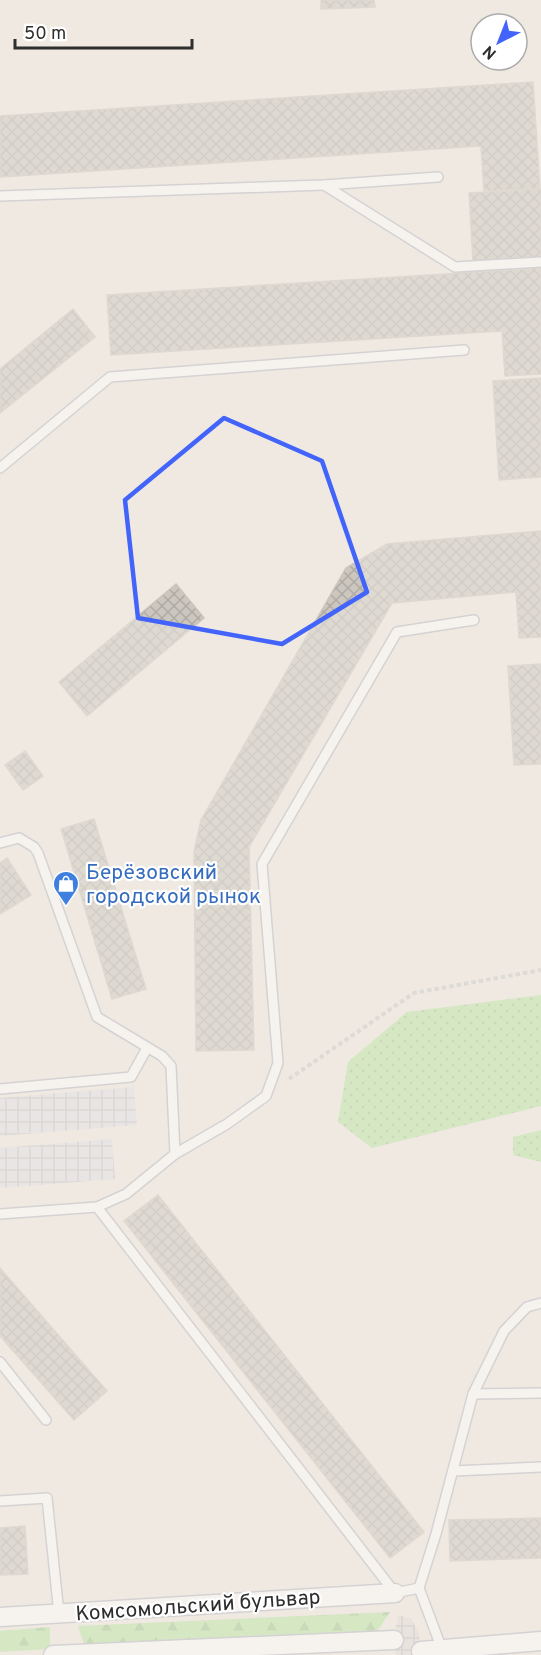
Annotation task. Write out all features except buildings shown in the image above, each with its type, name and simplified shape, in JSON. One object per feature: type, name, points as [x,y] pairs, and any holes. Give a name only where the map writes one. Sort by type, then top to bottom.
[{"type":"street","name":"Комсомольский бульвар","points":[[0,1617],[395,1593]]},
{"type":"street","points":[[53,1655],[394,1640]]},
{"type":"street","points":[[421,1651],[443,1652],[541,1641]]},
{"type":"lane","points":[[0,196],[324,185],[438,177]]},
{"type":"lane","points":[[324,185],[455,267],[541,262]]},
{"type":"lane","points":[[0,468],[110,377],[464,350]]},
{"type":"lane","points":[[0,1214],[98,1207],[126,1194],[176,1154],[227,1124],[266,1096],[278,1063],[262,864],[397,632],[474,620]]},
{"type":"lane","points":[[0,843],[19,838],[34,847],[38,853],[97,1017],[162,1056],[171,1066],[176,1154]]},
{"type":"lane","points":[[0,1089],[131,1077],[147,1048]]},
{"type":"lane","points":[[98,1207],[395,1593],[419,1588]]},
{"type":"lane","points":[[443,1652],[419,1588],[473,1394],[504,1330],[527,1308],[541,1303]]},
{"type":"lane","points":[[0,1362],[46,1420]]},
{"type":"lane","points":[[473,1394],[541,1393]]},
{"type":"lane","points":[[453,1471],[541,1467]]},
{"type":"lane","points":[[0,1501],[47,1497],[59,1614]]},
{"type":"path","points":[[266,1096],[414,993],[541,970]]},
{"type":"highlighted area","points":[[224,418],[322,461],[367,592],[282,644],[138,618],[125,500]]},
{"type":"shaded area","points":[[134,1087],[137,1125],[0,1136],[0,1098]]},
{"type":"shaded area","points":[[112,1139],[115,1179],[0,1188],[0,1148]]},
{"type":"shaded area","points":[[398,1615],[411,1618],[419,1634],[421,1655],[396,1655],[394,1640]]},
{"type":"green space","points":[[541,995],[541,1106],[372,1148],[338,1122],[348,1062],[407,1012]]},
{"type":"green space","points":[[541,1130],[541,1162],[513,1155],[513,1137]]},
{"type":"green space","points":[[390,1612],[376,1633],[85,1648],[78,1626]]},
{"type":"green space","points":[[50,1627],[50,1649],[0,1652],[0,1631]]},
{"type":"place","name":"Берёзовский городской рынок","points":[[66,907]]}]
